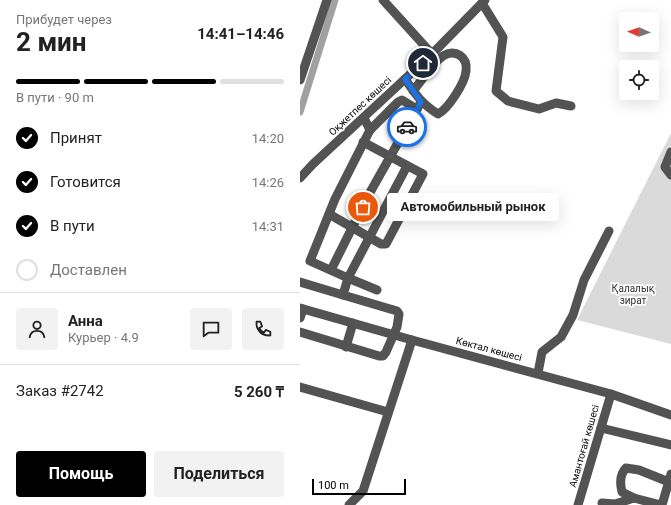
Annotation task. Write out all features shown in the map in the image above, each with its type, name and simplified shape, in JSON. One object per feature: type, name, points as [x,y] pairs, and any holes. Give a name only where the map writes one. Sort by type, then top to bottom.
[{"type":"street","points":[[383,0],[432,54]]},
{"type":"street","points":[[300,80],[324,1]]},
{"type":"street","points":[[484,2],[503,36],[496,91],[508,101],[539,109],[556,103],[571,106]]},
{"type":"street","name":"Оқжетпес көшесі","points":[[300,178],[313,164],[432,54],[484,2]]},
{"type":"street","points":[[310,261],[329,214],[370,130],[398,102],[402,100],[438,114],[443,111],[452,99],[466,72],[466,63],[456,52],[448,53],[441,57],[413,91]]},
{"type":"street","points":[[405,79],[413,91],[419,106]]},
{"type":"street","points":[[331,270],[368,196],[419,106]]},
{"type":"street","points":[[364,118],[370,130]]},
{"type":"street","points":[[329,214],[381,244],[387,244],[423,174],[363,142]]},
{"type":"street","points":[[671,152],[665,167],[671,175]]},
{"type":"street","points":[[343,295],[348,278],[407,166]]},
{"type":"street","points":[[538,373],[542,352],[561,338],[572,315],[584,280],[609,231]]},
{"type":"street","points":[[300,258],[377,290]]},
{"type":"street","points":[[300,282],[397,311],[399,314],[397,327],[392,334],[383,356],[346,347],[300,332]]},
{"type":"street","points":[[300,318],[302,308]]},
{"type":"street","name":"Көктал көшесі","points":[[302,308],[412,340],[538,373],[610,394],[671,416]]},
{"type":"street","points":[[346,347],[354,323]]},
{"type":"street","points":[[349,505],[363,491],[388,412],[397,391],[412,340]]},
{"type":"street","points":[[300,387],[388,412]]},
{"type":"street","name":"Амантоғай көшесі","points":[[578,505],[610,394]]},
{"type":"street","points":[[601,428],[671,445]]},
{"type":"street","points":[[626,468],[670,478],[662,505],[634,498],[622,492],[620,483],[623,471],[626,468]]},
{"type":"street","points":[[602,503],[615,504],[634,498]]},
{"type":"green space","name":"Қалалық зират","points":[[671,133],[671,344],[577,320]]},
{"type":"waterway","points":[[300,112],[335,0]]},
{"type":"way so far","points":[[363,207],[368,196],[386,168],[407,127]]},
{"type":"place","name":"Автомобильный рынок","points":[[363,207]]},
{"type":"route","points":[[407,127],[421,102],[416,97],[405,79],[423,63]]}]
